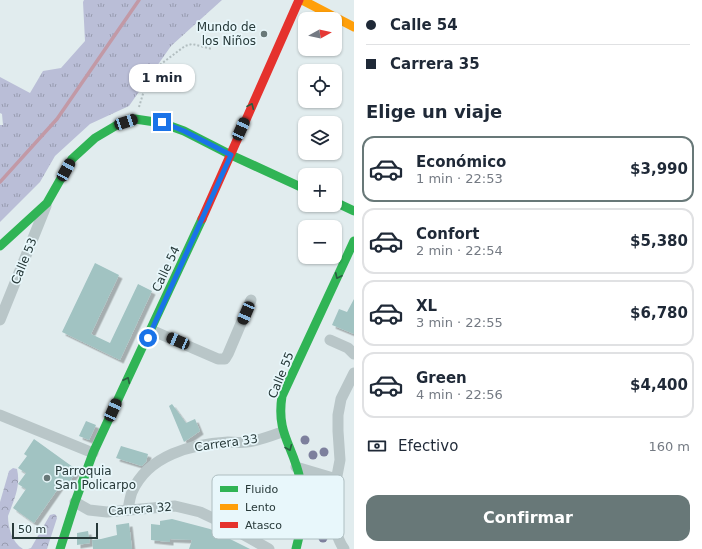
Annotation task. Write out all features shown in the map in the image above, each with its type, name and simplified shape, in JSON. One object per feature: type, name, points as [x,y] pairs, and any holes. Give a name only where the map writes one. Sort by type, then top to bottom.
[{"type":"street","name":"Calle 54","points":[[60,549],[75,502],[94,453],[231,155],[299,0]]},
{"type":"street","points":[[302,0],[354,27]]},
{"type":"street","points":[[0,246],[47,203],[72,159],[101,135],[117,125],[135,119],[162,122],[184,131],[231,155],[298,186]]},
{"type":"street","name":"Calle 53","points":[[0,320],[47,203]]},
{"type":"street","points":[[342,205],[354,211]]},
{"type":"street","name":"Calle 55","points":[[298,475],[282,432],[280,414],[282,396],[354,241]]},
{"type":"street","points":[[151,330],[218,359],[225,359],[251,300]]},
{"type":"street","points":[[330,340],[348,348],[354,354]]},
{"type":"street","points":[[337,475],[340,460],[338,431],[340,404],[341,399],[354,374]]},
{"type":"street","points":[[0,415],[94,453]]},
{"type":"street","name":"Carrera 33","points":[[128,510],[132,492],[144,474],[160,460],[174,453],[196,446],[229,442],[247,442],[282,432]]},
{"type":"street","points":[[296,467],[323,475]]},
{"type":"street","name":"Carrera 32","points":[[75,502],[89,510],[107,512],[175,506],[200,512],[212,518]]},
{"type":"street","name":"Carrera 32","points":[[250,539],[268,549]]},
{"type":"street","name":"Calle 55","points":[[296,549],[299,539]]},
{"type":"street","points":[[338,539],[344,549]]},
{"type":"path","points":[[135,119],[146,84],[157,67],[185,46],[192,44],[212,49]]},
{"type":"green space","points":[[84,0],[222,0],[171,46],[129,106],[90,124],[55,156],[40,182],[0,222],[0,125],[3,125],[2,114],[0,113],[0,77],[30,93],[43,71],[61,68],[85,41]]},
{"type":"green space","points":[[13,468],[17,469],[18,481],[8,520],[13,539],[23,549],[0,549],[0,502],[9,471]]},
{"type":"green space","points":[[54,514],[57,518],[47,549],[28,549],[31,548],[50,515]]},
{"type":"building","points":[[95,263],[119,275],[91,334],[110,343],[138,284],[152,291],[120,360],[62,332]]},
{"type":"building","points":[[354,299],[354,334],[332,325],[339,309],[347,312]]},
{"type":"building","points":[[172,404],[186,423],[195,419],[200,431],[184,442],[169,406]]},
{"type":"building","points":[[86,421],[96,425],[89,440],[79,436]]},
{"type":"building","name":"Parroquia San Policarpo","points":[[34,439],[77,470],[67,486],[62,483],[34,523],[13,508],[26,489],[18,484],[26,473],[18,468],[27,456],[24,454]]},
{"type":"building","points":[[121,446],[148,454],[146,462],[142,466],[116,458]]},
{"type":"building","points":[[172,519],[210,529],[212,530],[212,539],[230,539],[250,549],[189,549],[192,540],[170,539],[170,542],[151,540],[151,524],[160,525],[160,521]]},
{"type":"building","points":[[129,523],[132,549],[93,549],[92,540],[117,535],[116,525]]},
{"type":"building","points":[[88,531],[90,543],[77,545],[77,533]]},
{"type":"waterway","points":[[0,182],[57,119],[139,0]]},
{"type":"traffic: fast","points":[[0,246],[47,203],[72,159],[95,138],[117,125],[135,119],[162,123],[184,131],[231,155],[298,186]]},
{"type":"traffic: fast","points":[[342,205],[354,211]]},
{"type":"traffic: fast","points":[[60,549],[93,453],[202,219]]},
{"type":"traffic: fast","points":[[299,475],[283,430],[281,420],[282,396],[354,241]]},
{"type":"traffic: fast","points":[[296,549],[298,539]]},
{"type":"traffic: slow","points":[[302,0],[354,27]]},
{"type":"traffic: jam","points":[[202,219],[299,0]]},
{"type":"place","name":"Mundo de los Niños","points":[[264,34]]},
{"type":"place","name":"Parroquia San Policarpo","points":[[47,478]]},
{"type":"route","points":[[148,338],[231,155],[184,131],[162,122]]}]
